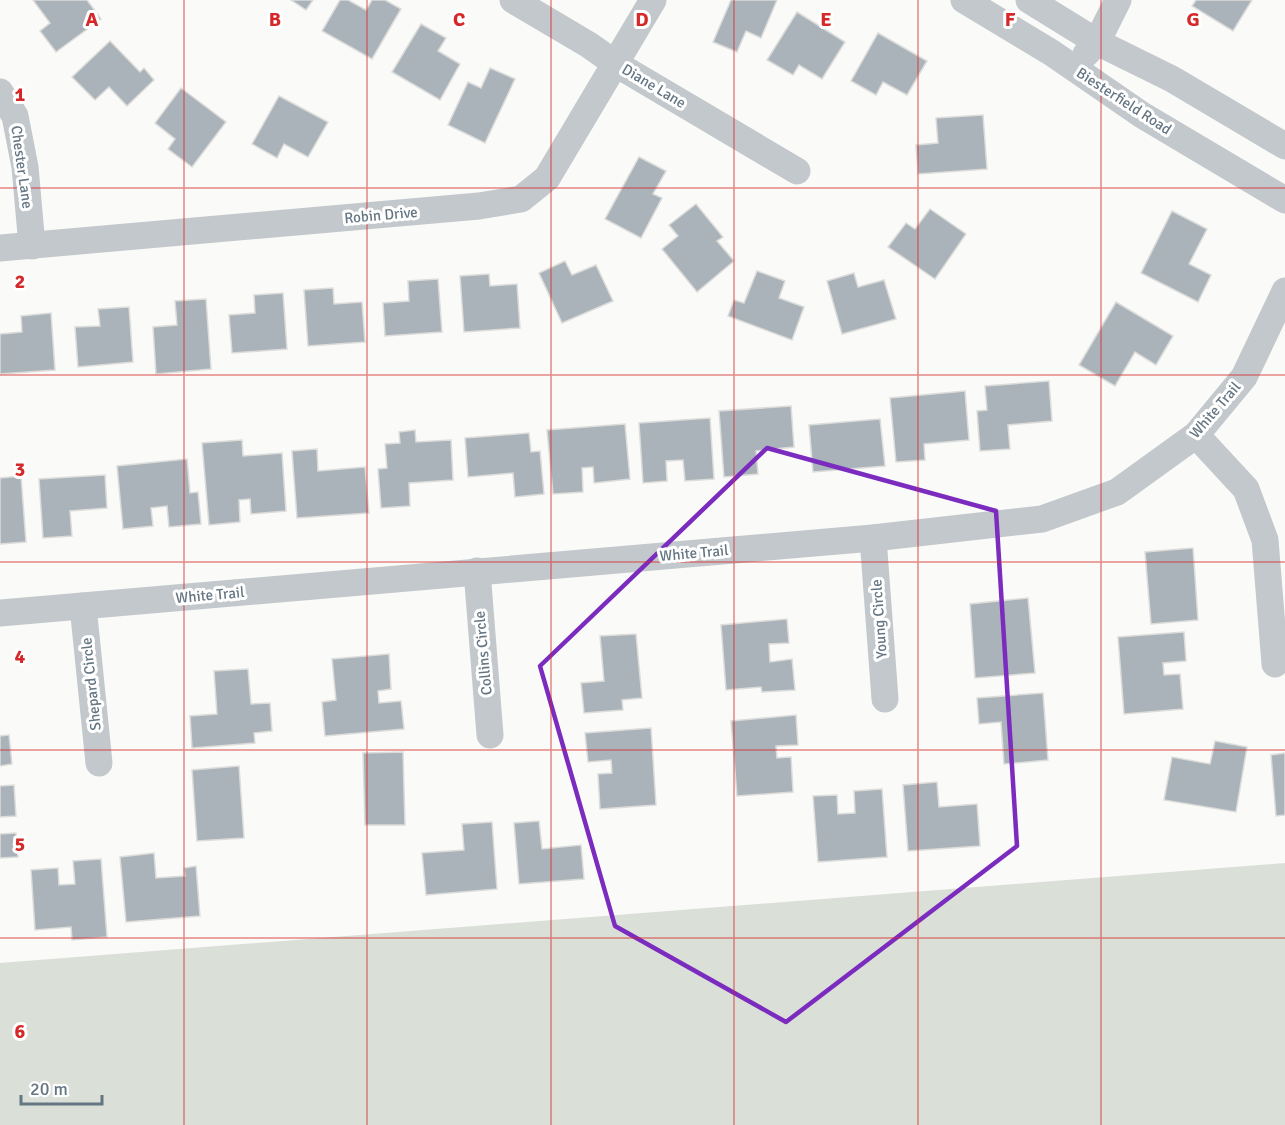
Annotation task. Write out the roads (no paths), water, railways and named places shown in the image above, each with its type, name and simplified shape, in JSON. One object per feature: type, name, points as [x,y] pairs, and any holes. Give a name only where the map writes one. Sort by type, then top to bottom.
[{"type":"street","name":"Diane Lane","points":[[513,0],[796,171]]},
{"type":"street","name":"Robin Drive","points":[[0,248],[480,206],[521,199],[547,178],[654,0]]},
{"type":"street","name":"Biesterfield Road","points":[[964,0],[1142,114],[1285,200]]},
{"type":"street","points":[[1029,0],[1097,42],[1172,79],[1285,146]]},
{"type":"street","points":[[1072,68],[1097,42],[1118,0]]},
{"type":"street","name":"Chester Lane","points":[[0,92],[15,116],[25,167],[32,246]]},
{"type":"street","name":"White Trail","points":[[0,613],[873,538],[1042,519],[1117,492],[1196,435],[1244,377],[1285,291]]},
{"type":"street","points":[[1196,435],[1246,489],[1265,540],[1275,664]]},
{"type":"street","name":"Young Circle","points":[[873,538],[885,699]]},
{"type":"street","name":"Collins Circle","points":[[477,571],[490,735]]},
{"type":"street","name":"Shepard Circle","points":[[83,606],[99,763]]}]
